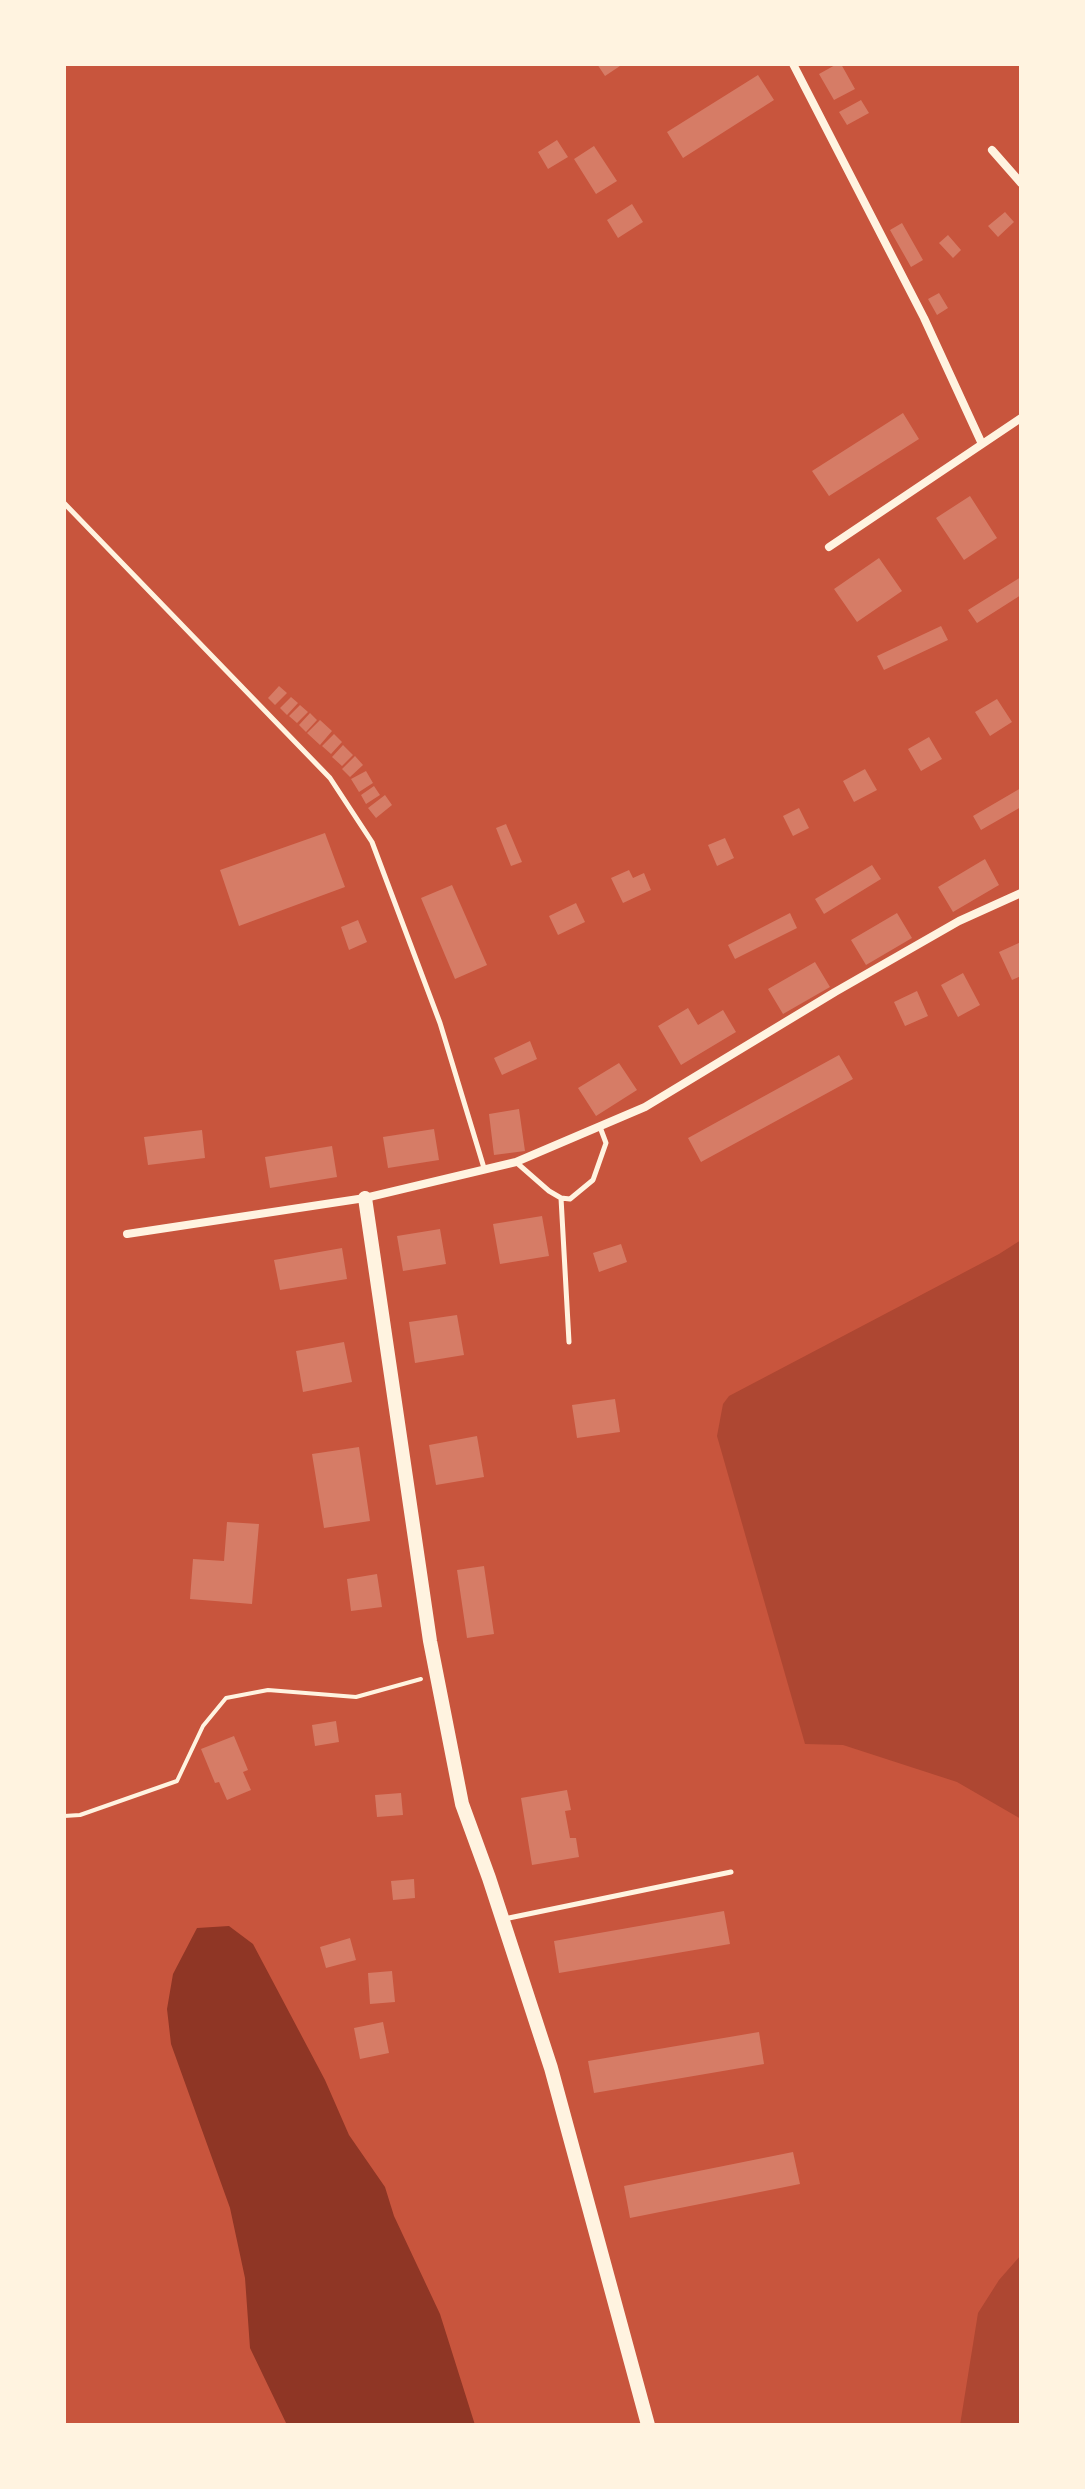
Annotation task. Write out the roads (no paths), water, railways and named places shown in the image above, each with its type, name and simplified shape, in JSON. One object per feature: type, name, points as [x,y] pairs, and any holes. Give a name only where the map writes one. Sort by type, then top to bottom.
[{"type":"street","points":[[793,64],[924,318],[982,444]]},
{"type":"street","points":[[992,150],[1021,183]]},
{"type":"street","points":[[829,547],[1021,418]]},
{"type":"street","points":[[127,1234],[365,1198],[516,1162],[645,1107],[959,921],[1021,893]]},
{"type":"street","points":[[365,1198],[430,1641],[462,1804],[551,2068],[648,2425]]},
{"type":"lane","points":[[64,503],[330,778],[372,842],[440,1023],[484,1168]]},
{"type":"lane","points":[[516,1162],[549,1191],[570,1199],[593,1180],[606,1143],[600,1127]]},
{"type":"lane","points":[[561,1198],[569,1342]]},
{"type":"lane","points":[[503,1919],[731,1872]]}]
